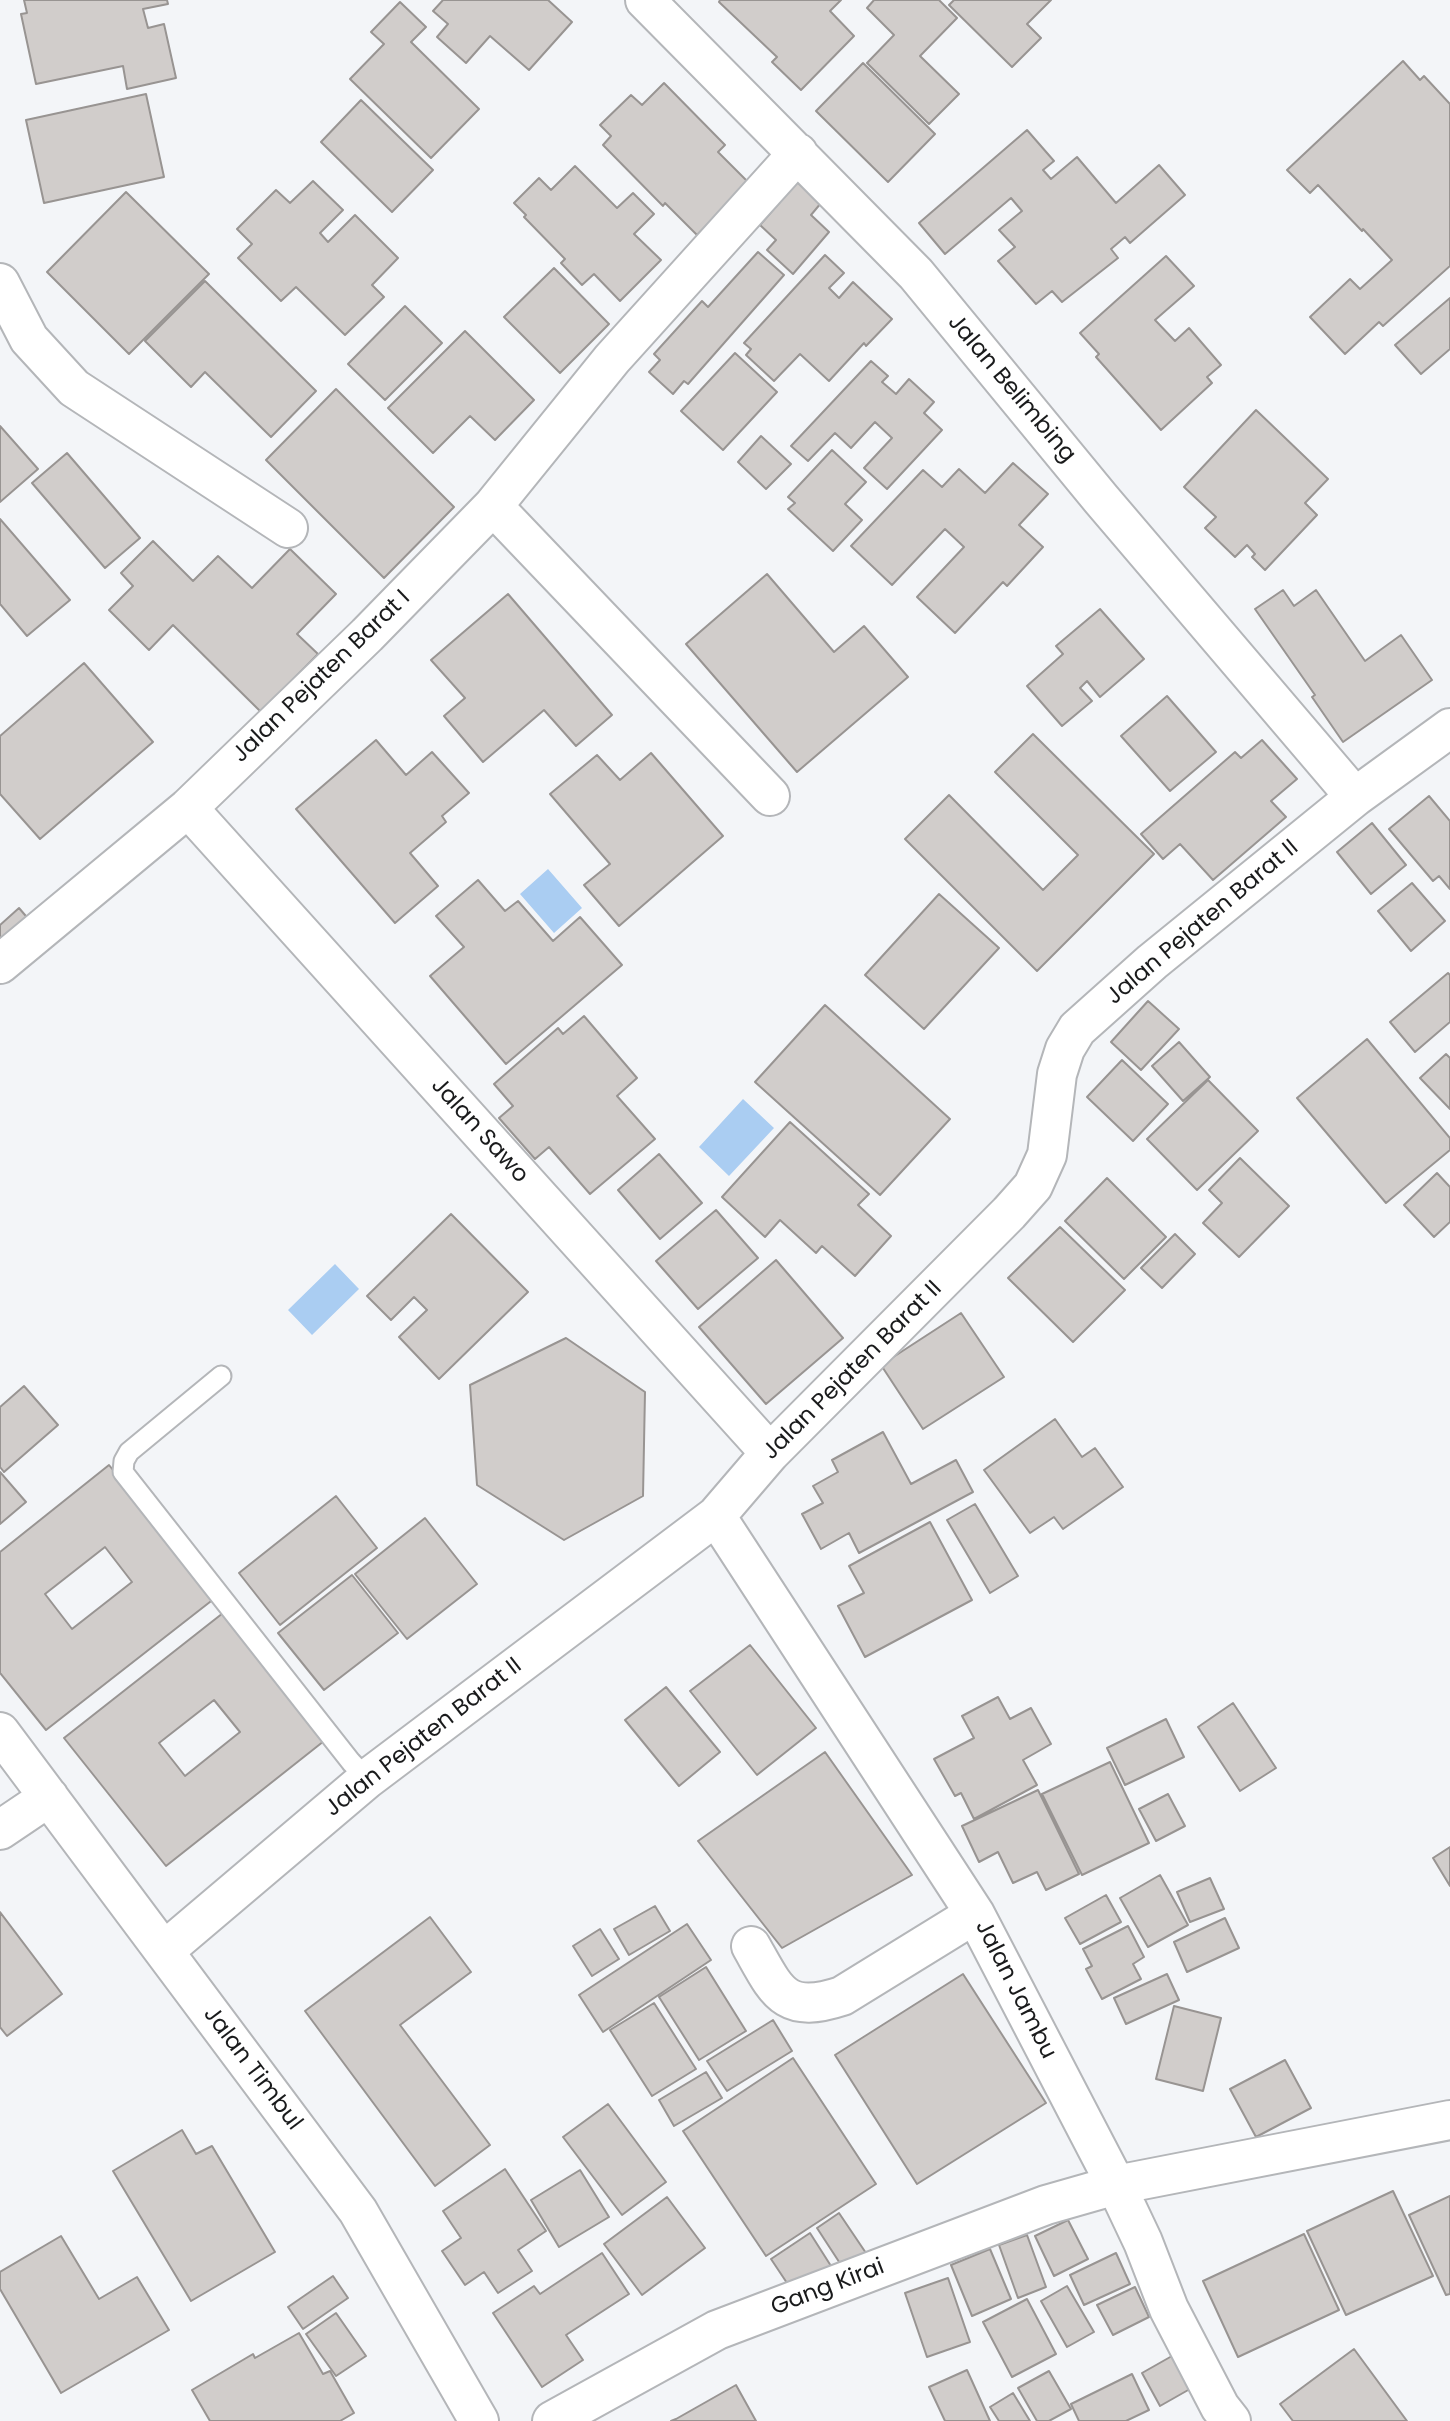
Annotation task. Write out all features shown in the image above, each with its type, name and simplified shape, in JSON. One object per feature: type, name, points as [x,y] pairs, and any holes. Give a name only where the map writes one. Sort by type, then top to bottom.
[{"type":"street","name":"Jalan Belimbing","points":[[645,0],[916,274],[1101,499],[1355,797]]},
{"type":"street","name":"Jalan Pejaten Barat I","points":[[0,964],[188,808],[367,635],[493,506],[612,359],[798,153]]},
{"type":"street","points":[[0,283],[29,339],[74,388],[288,528]]},
{"type":"street","points":[[493,506],[770,796]]},
{"type":"street","name":"Jalan Pejaten Barat II","points":[[164,1951],[367,1779],[716,1516],[770,1453],[1033,1186],[1047,1155],[1058,1074],[1065,1049],[1077,1030],[1152,962],[1355,797],[1450,728]]},
{"type":"street","name":"Jalan Sawo","points":[[188,808],[770,1453]]},
{"type":"street","name":"Jalan Jambu","points":[[716,1516],[975,1914],[1116,2185],[1143,2242],[1169,2309],[1220,2407],[1231,2421]]},
{"type":"street","name":"Jalan Timbul","points":[[0,1732],[358,2211],[479,2421]]},
{"type":"street","points":[[0,1830],[49,1797]]},
{"type":"street","points":[[751,1946],[774,1987],[793,2001],[818,2004],[842,1996],[975,1914]]},
{"type":"street","points":[[1116,2185],[1450,2120]]},
{"type":"street","name":"Gang Kirai","points":[[552,2421],[717,2330],[1013,2217],[1116,2185]]},
{"type":"lane","points":[[221,1376],[129,1452],[124,1461],[123,1472],[367,1779]]},
{"type":"water","points":[[548,869],[582,908],[554,933],[520,894]]},
{"type":"water","points":[[743,1099],[774,1128],[729,1176],[699,1147]]},
{"type":"water","points":[[335,1264],[359,1289],[312,1335],[288,1310]]},
{"type":"building","points":[[24,0],[167,0],[168,4],[143,9],[148,28],[164,24],[176,78],[127,89],[123,66],[36,84],[21,14],[27,13]]},
{"type":"building","points":[[443,0],[548,0],[572,22],[529,70],[490,36],[466,63],[437,37],[448,24],[433,11]]},
{"type":"building","points":[[841,0],[830,11],[854,36],[801,90],[772,62],[777,57],[719,2]]},
{"type":"building","points":[[874,0],[939,0],[957,18],[920,56],[959,94],[929,124],[867,63],[894,35],[867,8]]},
{"type":"building","points":[[954,0],[1051,0],[1027,24],[1041,38],[1012,67],[949,5]]},
{"type":"building","points":[[400,2],[426,27],[411,42],[479,109],[431,158],[350,79],[384,44],[371,32]]},
{"type":"building","points":[[1403,61],[1420,80],[1424,76],[1450,104],[1450,266],[1383,326],[1379,322],[1345,354],[1310,317],[1350,279],[1360,289],[1392,260],[1318,185],[1310,193],[1287,170]]},
{"type":"building","points":[[863,63],[935,134],[888,182],[816,111]]},
{"type":"building","points":[[664,83],[725,145],[718,152],[749,183],[697,235],[665,203],[663,206],[603,145],[611,136],[600,125],[631,95],[642,105]]},
{"type":"building","points":[[146,94],[164,177],[44,203],[26,120]]},
{"type":"building","points":[[361,100],[433,170],[392,212],[321,142]]},
{"type":"building","points":[[1027,130],[1054,161],[1043,170],[1051,179],[1077,157],[1116,203],[1159,165],[1185,195],[1130,243],[1125,237],[1111,249],[1118,258],[1062,302],[1052,291],[1036,304],[998,261],[1015,247],[999,230],[1022,211],[1011,198],[945,254],[919,223]]},
{"type":"building","points":[[575,166],[617,208],[633,193],[654,214],[634,234],[661,260],[620,301],[594,274],[582,285],[561,263],[565,259],[514,203],[539,178],[551,190]]},
{"type":"building","points":[[313,181],[343,210],[320,233],[328,242],[355,215],[398,258],[372,285],[384,297],[345,335],[296,287],[281,301],[238,258],[252,244],[237,229],[276,190],[290,203]]},
{"type":"building","points":[[797,182],[821,203],[811,215],[829,232],[793,274],[767,250],[776,240],[760,225]]},
{"type":"building","points":[[126,192],[209,274],[129,354],[47,272]]},
{"type":"building","points":[[758,252],[784,275],[688,384],[684,381],[673,394],[649,372],[660,360],[654,354],[702,301],[708,307]]},
{"type":"building","points":[[825,255],[844,273],[829,288],[839,298],[853,282],[892,319],[866,346],[864,343],[829,381],[800,354],[774,381],[746,355],[751,349],[744,343]]},
{"type":"building","points":[[1166,256],[1194,286],[1155,320],[1175,341],[1189,328],[1221,365],[1207,377],[1212,383],[1161,430],[1096,357],[1099,354],[1080,333]]},
{"type":"building","points":[[554,268],[609,324],[560,373],[504,317]]},
{"type":"building","points":[[205,281],[316,391],[271,437],[205,372],[191,387],[145,341]]},
{"type":"building","points":[[1450,298],[1450,349],[1421,374],[1395,345]]},
{"type":"building","points":[[405,306],[442,343],[385,400],[348,364]]},
{"type":"building","points":[[465,331],[534,400],[495,440],[470,416],[433,453],[388,408]]},
{"type":"building","points":[[735,353],[777,392],[723,450],[681,411]]},
{"type":"building","points":[[871,361],[888,376],[882,382],[896,394],[909,379],[934,402],[924,413],[942,430],[887,489],[864,468],[892,438],[875,422],[851,448],[835,433],[808,461],[791,446]]},
{"type":"building","points":[[336,389],[454,507],[384,578],[266,460]]},
{"type":"building","points":[[1256,410],[1328,479],[1305,503],[1317,515],[1265,570],[1252,557],[1255,554],[1247,545],[1235,557],[1205,528],[1216,517],[1184,487]]},
{"type":"building","points":[[0,426],[38,469],[0,502]]},
{"type":"building","points":[[761,436],[791,464],[766,489],[738,462]]},
{"type":"building","points":[[832,450],[866,482],[845,504],[862,520],[833,551],[788,509],[795,503],[788,497]]},
{"type":"building","points":[[67,453],[140,538],[105,568],[32,483]]},
{"type":"building","points":[[1013,463],[1048,494],[1019,525],[1043,547],[1007,586],[1003,582],[955,633],[917,597],[964,547],[945,529],[892,585],[851,546],[923,470],[942,487],[959,469],[985,493]]},
{"type":"building","points":[[0,519],[70,600],[27,636],[0,604]]},
{"type":"building","points":[[153,541],[193,581],[218,556],[252,588],[290,549],[336,594],[297,634],[318,654],[261,712],[173,625],[149,650],[109,610],[133,586],[121,573]]},
{"type":"building","points":[[767,574],[834,652],[864,626],[908,677],[797,772],[686,644]]},
{"type":"building","points":[[1283,590],[1294,606],[1316,590],[1365,661],[1401,635],[1432,680],[1343,742],[1312,697],[1315,695],[1255,609]]},
{"type":"building","points":[[508,594],[612,715],[576,746],[544,710],[483,762],[444,716],[465,698],[431,660]]},
{"type":"building","points":[[1100,609],[1144,659],[1100,697],[1087,681],[1080,688],[1092,701],[1062,726],[1027,686],[1063,654],[1056,646]]},
{"type":"building","points":[[84,663],[153,742],[40,839],[0,794],[0,736]]},
{"type":"building","points":[[1167,696],[1216,752],[1170,791],[1121,736]]},
{"type":"building","points":[[1033,734],[1154,854],[1037,971],[905,839],[949,795],[1043,890],[1078,855],[995,772]]},
{"type":"building","points":[[376,740],[406,775],[432,752],[469,793],[442,816],[446,822],[410,853],[438,886],[395,923],[296,809]]},
{"type":"building","points":[[1262,740],[1297,779],[1271,801],[1286,817],[1213,880],[1180,844],[1163,859],[1141,834],[1235,752],[1241,758]]},
{"type":"building","points":[[651,753],[723,836],[619,926],[584,885],[610,864],[550,794],[597,755],[620,780]]},
{"type":"building","points":[[1429,796],[1450,821],[1450,889],[1439,876],[1433,881],[1389,829]]},
{"type":"building","points":[[1372,823],[1406,865],[1371,894],[1337,852]]},
{"type":"building","points":[[478,880],[505,911],[518,901],[553,941],[580,917],[622,965],[506,1064],[430,976],[464,947],[436,916]]},
{"type":"building","points":[[1412,883],[1445,921],[1411,951],[1378,911]]},
{"type":"building","points":[[939,894],[999,948],[924,1029],[865,975]]},
{"type":"building","points":[[19,908],[37,929],[0,960],[0,925]]},
{"type":"building","points":[[1448,973],[1450,1022],[1415,1052],[1390,1022]]},
{"type":"building","points":[[1148,1001],[1179,1029],[1141,1070],[1111,1042]]},
{"type":"building","points":[[825,1005],[950,1119],[880,1195],[755,1082]]},
{"type":"building","points":[[584,1016],[637,1078],[617,1096],[655,1139],[590,1194],[549,1147],[535,1159],[499,1118],[513,1106],[494,1084],[558,1028],[563,1034]]},
{"type":"building","points":[[1367,1039],[1450,1138],[1450,1150],[1386,1203],[1297,1098]]},
{"type":"building","points":[[1179,1042],[1210,1077],[1183,1101],[1152,1066]]},
{"type":"building","points":[[1446,1054],[1450,1058],[1450,1109],[1420,1078]]},
{"type":"building","points":[[1122,1060],[1168,1104],[1133,1141],[1087,1097]]},
{"type":"building","points":[[1208,1080],[1258,1131],[1197,1190],[1147,1139]]},
{"type":"building","points":[[790,1122],[869,1194],[858,1205],[891,1236],[855,1276],[822,1246],[816,1253],[780,1220],[765,1237],[722,1197]]},
{"type":"building","points":[[659,1154],[702,1203],[660,1239],[618,1190]]},
{"type":"building","points":[[1240,1158],[1289,1206],[1239,1257],[1203,1223],[1222,1203],[1209,1190]]},
{"type":"building","points":[[1437,1173],[1450,1187],[1450,1222],[1434,1237],[1404,1205]]},
{"type":"building","points":[[1107,1178],[1166,1237],[1124,1279],[1065,1221]]},
{"type":"building","points":[[716,1210],[758,1258],[698,1309],[656,1261]]},
{"type":"building","points":[[451,1214],[528,1292],[439,1379],[399,1337],[427,1310],[414,1297],[391,1320],[367,1296]]},
{"type":"building","points":[[1060,1227],[1125,1290],[1073,1342],[1008,1278]]},
{"type":"building","points":[[1175,1234],[1195,1254],[1162,1288],[1141,1268]]},
{"type":"building","points":[[776,1260],[843,1338],[766,1404],[699,1327]]},
{"type":"building","points":[[961,1313],[1004,1377],[923,1429],[881,1365]]},
{"type":"building","points":[[566,1338],[645,1392],[643,1496],[564,1540],[477,1485],[470,1385]]},
{"type":"building","points":[[24,1386],[58,1425],[4,1472],[0,1467],[0,1407]]},
{"type":"building","points":[[1055,1419],[1082,1457],[1095,1448],[1123,1487],[1063,1529],[1054,1517],[1030,1533],[984,1470]]},
{"type":"building","points":[[883,1432],[911,1484],[956,1460],[973,1492],[859,1553],[849,1533],[821,1549],[802,1514],[823,1503],[813,1486],[838,1472],[832,1460]]},
{"type":"building","points":[[109,1465],[215,1598],[46,1730],[0,1673],[0,1552]],"holes":[[[105,1547],[132,1582],[72,1629],[45,1594]]]},
{"type":"building","points":[[0,1472],[26,1502],[0,1524]]},
{"type":"building","points":[[336,1496],[377,1548],[280,1625],[239,1573]]},
{"type":"building","points":[[975,1504],[1018,1576],[990,1593],[947,1520]]},
{"type":"building","points":[[425,1518],[477,1584],[407,1639],[355,1574]]},
{"type":"building","points":[[930,1522],[972,1600],[865,1657],[838,1606],[864,1593],[849,1566]]},
{"type":"building","points":[[352,1575],[398,1633],[324,1690],[278,1633]]},
{"type":"building","points":[[223,1613],[324,1741],[166,1866],[64,1738]],"holes":[[[214,1700],[240,1732],[185,1776],[159,1743]]]},
{"type":"building","points":[[750,1645],[816,1728],[757,1775],[690,1691]]},
{"type":"building","points":[[666,1687],[720,1752],[679,1786],[625,1720]]},
{"type":"building","points":[[998,1697],[1010,1719],[1031,1708],[1051,1744],[1023,1760],[1037,1785],[974,1819],[961,1793],[955,1796],[934,1759],[974,1738],[962,1716]]},
{"type":"building","points":[[1233,1703],[1276,1768],[1240,1791],[1198,1727]]},
{"type":"building","points":[[1166,1719],[1184,1757],[1125,1785],[1107,1748]]},
{"type":"building","points":[[825,1752],[912,1875],[782,1948],[698,1841]]},
{"type":"building","points":[[1110,1762],[1149,1843],[1082,1875],[1042,1794]]},
{"type":"building","points":[[1038,1790],[1079,1874],[1046,1890],[1037,1872],[1013,1883],[998,1852],[979,1862],[962,1826]]},
{"type":"building","points":[[1168,1794],[1185,1826],[1156,1841],[1139,1809]]},
{"type":"building","points":[[1450,1847],[1450,1886],[1433,1858]]},
{"type":"building","points":[[1160,1875],[1188,1925],[1148,1947],[1120,1898]]},
{"type":"building","points":[[1210,1878],[1224,1909],[1190,1922],[1177,1892]]},
{"type":"building","points":[[1106,1895],[1121,1922],[1080,1944],[1065,1918]]},
{"type":"building","points":[[655,1906],[670,1931],[629,1955],[614,1929]]},
{"type":"building","points":[[0,1912],[62,1994],[7,2036],[0,2027]]},
{"type":"building","points":[[430,1917],[471,1972],[400,2025],[490,2145],[435,2186],[305,2011]]},
{"type":"building","points":[[1225,1918],[1239,1948],[1187,1972],[1174,1942]]},
{"type":"building","points":[[687,1924],[711,1960],[603,2032],[579,1995]]},
{"type":"building","points":[[1128,1926],[1144,1957],[1133,1964],[1141,1979],[1102,1999],[1086,1969],[1092,1966],[1083,1949]]},
{"type":"building","points":[[600,1929],[619,1959],[592,1976],[573,1946]]},
{"type":"building","points":[[706,1967],[746,2031],[699,2060],[659,1997]]},
{"type":"building","points":[[963,1974],[1046,2103],[917,2184],[835,2055]]},
{"type":"building","points":[[1167,1974],[1179,2000],[1126,2024],[1114,1998]]},
{"type":"building","points":[[654,2003],[696,2069],[652,2096],[610,2030]]},
{"type":"building","points":[[1174,2006],[1221,2018],[1203,2091],[1156,2079]]},
{"type":"building","points":[[773,2020],[792,2051],[727,2091],[707,2061]]},
{"type":"building","points":[[793,2058],[876,2184],[766,2256],[683,2131]]},
{"type":"building","points":[[1285,2060],[1311,2108],[1256,2137],[1230,2089]]},
{"type":"building","points":[[706,2072],[722,2098],[674,2126],[659,2100]]},
{"type":"building","points":[[608,2104],[666,2182],[622,2215],[563,2137]]},
{"type":"building","points":[[182,2130],[196,2154],[212,2146],[275,2252],[191,2301],[113,2171]]},
{"type":"building","points":[[505,2169],[546,2231],[518,2250],[532,2271],[498,2293],[484,2272],[465,2285],[442,2251],[461,2238],[443,2211]]},
{"type":"building","points":[[580,2170],[609,2217],[559,2247],[531,2200]]},
{"type":"building","points":[[1393,2191],[1433,2276],[1346,2315],[1307,2231]]},
{"type":"building","points":[[1450,2196],[1450,2294],[1446,2295],[1409,2215]]},
{"type":"building","points":[[667,2197],[705,2248],[642,2295],[604,2244]]},
{"type":"building","points":[[839,2213],[868,2256],[845,2271],[817,2228]]},
{"type":"building","points":[[1068,2220],[1088,2259],[1054,2276],[1035,2236]]},
{"type":"building","points":[[810,2233],[831,2266],[793,2292],[771,2259]]},
{"type":"building","points":[[1304,2234],[1339,2310],[1238,2357],[1203,2281]]},
{"type":"building","points":[[1027,2235],[1046,2287],[1018,2298],[999,2245]]},
{"type":"building","points":[[61,2236],[99,2299],[137,2277],[169,2330],[61,2393],[0,2289],[0,2272]]},
{"type":"building","points":[[990,2249],[1011,2299],[972,2316],[951,2265]]},
{"type":"building","points":[[602,2253],[629,2294],[566,2335],[583,2360],[542,2387],[493,2313],[534,2286],[540,2294]]},
{"type":"building","points":[[1116,2253],[1130,2284],[1084,2305],[1070,2275]]},
{"type":"building","points":[[333,2276],[348,2298],[303,2329],[288,2307]]},
{"type":"building","points":[[948,2278],[970,2342],[927,2357],[905,2293]]},
{"type":"building","points":[[1067,2286],[1094,2332],[1067,2347],[1041,2301]]},
{"type":"building","points":[[1135,2287],[1149,2317],[1113,2335],[1097,2305]]},
{"type":"building","points":[[1027,2299],[1056,2354],[1012,2377],[983,2322]]},
{"type":"building","points":[[336,2313],[366,2356],[336,2376],[306,2334]]},
{"type":"building","points":[[299,2333],[323,2374],[330,2371],[354,2413],[340,2421],[210,2421],[192,2390],[253,2354],[255,2358]]},
{"type":"building","points":[[1354,2349],[1407,2421],[1293,2421],[1280,2404]]},
{"type":"building","points":[[1179,2352],[1197,2385],[1160,2406],[1142,2373]]},
{"type":"building","points":[[967,2370],[990,2421],[945,2421],[929,2387]]},
{"type":"building","points":[[1049,2371],[1071,2409],[1049,2421],[1037,2421],[1018,2388]]},
{"type":"building","points":[[1132,2374],[1149,2410],[1126,2421],[1079,2421],[1071,2404]]},
{"type":"building","points":[[736,2385],[756,2421],[671,2421],[676,2419]]},
{"type":"building","points":[[1013,2393],[1030,2421],[999,2421],[990,2407]]}]
